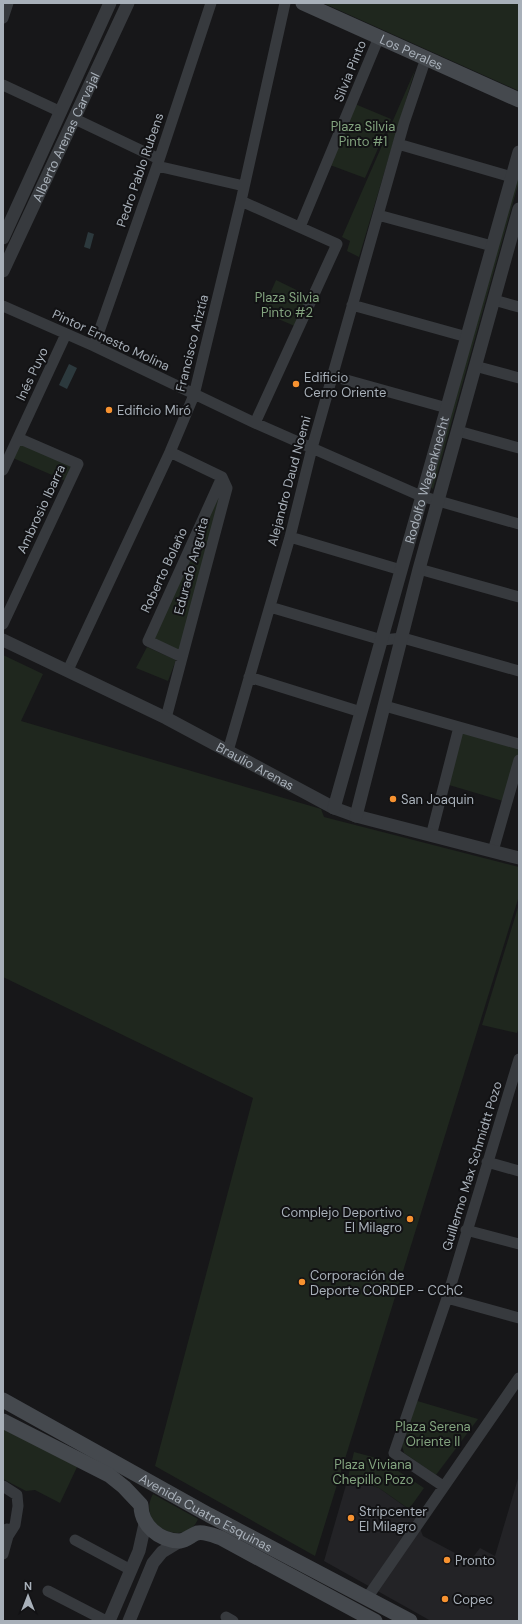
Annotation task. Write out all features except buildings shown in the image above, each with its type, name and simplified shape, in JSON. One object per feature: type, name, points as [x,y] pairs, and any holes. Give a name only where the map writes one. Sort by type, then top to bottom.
[{"type":"main road","name":"Los Perales","points":[[303,3],[519,100]]},
{"type":"main road","name":"Avenida Cuatro Esquinas","points":[[3,1400],[208,1515],[410,1621]]},
{"type":"main road","name":"Avenida Cuatro Esquinas","points":[[3,1421],[109,1475],[124,1487],[141,1505],[141,1513],[145,1524]]},
{"type":"main road","points":[[141,1505],[144,1495],[153,1483]]},
{"type":"main road","points":[[198,1533],[208,1515]]},
{"type":"main road","points":[[145,1524],[153,1532],[165,1538],[180,1541]]},
{"type":"main road","name":"Avenida Cuatro Esquinas","points":[[180,1541],[198,1533],[221,1538],[358,1617],[375,1621]]},
{"type":"street","points":[[3,18],[8,3]]},
{"type":"street","name":"Alberto Arenas Carvajal","points":[[3,238],[110,3]]},
{"type":"street","name":"Alberto Arenas Carvajal","points":[[3,271],[128,3]]},
{"type":"street","name":"Pedro Pablo Rubens","points":[[94,346],[211,3]]},
{"type":"street","name":"Francisco Ariztía","points":[[68,670],[170,452],[194,395],[241,201],[285,3]]},
{"type":"street","name":"Silvia Pinto","points":[[300,227],[379,37]]},
{"type":"street","name":"Alejandro Daud Noemi","points":[[228,751],[290,537],[312,448],[398,144],[426,58]]},
{"type":"street","points":[[3,85],[61,112]]},
{"type":"street","points":[[74,119],[158,162],[244,186]]},
{"type":"street","points":[[398,144],[512,177]]},
{"type":"street","name":"Rodolfo Wagenknecht","points":[[334,808],[519,152]]},
{"type":"street","points":[[241,201],[337,244],[255,423]]},
{"type":"street","name":"Rodolfo Wagenknecht","points":[[356,816],[403,638],[419,569],[519,209]]},
{"type":"street","points":[[378,215],[492,246]]},
{"type":"street","points":[[494,300],[519,307]]},
{"type":"street","points":[[352,305],[467,337]]},
{"type":"street","name":"Pintor Ernesto Molina","points":[[3,306],[94,346],[255,423],[421,496],[519,524]]},
{"type":"street","name":"Inés Puyo","points":[[3,470],[66,334]]},
{"type":"street","points":[[475,366],[519,378]]},
{"type":"street","points":[[332,376],[447,408]]},
{"type":"street","points":[[458,430],[519,448]]},
{"type":"street","name":"Ambrosio Ibarra","points":[[3,624],[78,464],[18,438]]},
{"type":"street","points":[[170,452],[222,477]]},
{"type":"street","name":"Roberto Bolaño","points":[[182,657],[148,641],[222,477]]},
{"type":"street","name":"Edurado Anguita","points":[[166,718],[226,488],[222,477]]},
{"type":"street","points":[[290,537],[401,570]]},
{"type":"street","points":[[419,569],[519,597]]},
{"type":"street","points":[[270,607],[382,640],[403,638],[519,671]]},
{"type":"street","name":"Braulio Arenas","points":[[3,640],[166,718],[334,808],[356,816],[519,858]]},
{"type":"street","points":[[249,677],[362,712]]},
{"type":"street","points":[[384,706],[519,744]]},
{"type":"street","points":[[431,836],[459,727]]},
{"type":"street","points":[[493,852],[519,760]]},
{"type":"street","name":"Guillermo Max Schmidtt Pozo","points":[[443,1486],[394,1453],[447,1298],[487,1162],[514,1095],[519,1059]]},
{"type":"street","points":[[487,1162],[519,1171]]},
{"type":"street","points":[[466,1230],[519,1244]]},
{"type":"street","points":[[447,1298],[519,1318]]},
{"type":"street","points":[[366,1598],[443,1486],[514,1394],[519,1378]]},
{"type":"street","points":[[3,1486],[17,1495],[16,1499],[12,1503],[7,1527],[8,1536],[3,1554]]},
{"type":"street","points":[[48,1591],[108,1621],[139,1551],[145,1524]]},
{"type":"street","points":[[75,1540],[131,1570]]},
{"type":"street","points":[[129,1621],[153,1563],[162,1552],[180,1541]]},
{"type":"shaded area","points":[[88,232],[94,234],[90,249],[84,247]]},
{"type":"shaded area","points":[[69,364],[77,368],[67,389],[59,385]]},
{"type":"shaded area","points":[[519,1475],[519,1621],[431,1621],[324,1561],[348,1478],[379,1488],[414,1513],[423,1536],[470,1561],[480,1548],[495,1556]]},
{"type":"green space","points":[[323,3],[519,3],[519,91]]},
{"type":"green space","points":[[415,70],[359,257],[347,251],[350,241],[342,237]]},
{"type":"green space","name":"Plaza Silvia Pinto #1","points":[[355,104],[391,119],[365,178],[330,165]]},
{"type":"green space","points":[[519,163],[519,181],[433,489],[430,487]]},
{"type":"green space","name":"Plaza Silvia Pinto #2","points":[[276,280],[311,297],[297,327],[262,312]]},
{"type":"green space","points":[[20,443],[74,467],[68,482],[13,458]]},
{"type":"green space","points":[[222,484],[224,489],[180,654],[151,639]]},
{"type":"green space","points":[[147,647],[176,660],[168,681],[136,668]]},
{"type":"green space","name":"Corporación de Deporte CORDEP - CChC","points":[[3,655],[43,674],[21,721],[321,809],[324,817],[519,867],[519,896],[315,1556],[155,1466],[253,1098],[3,977]]},
{"type":"green space","points":[[462,732],[517,747],[519,754],[507,798],[503,801],[449,785]]},
{"type":"green space","points":[[519,904],[519,1027],[517,1033],[482,1025]]},
{"type":"green space","name":"Plaza Serena Oriente II","points":[[414,1400],[478,1419],[436,1475],[404,1453],[402,1446]]},
{"type":"green space","points":[[3,1424],[78,1465],[60,1503],[35,1490],[26,1491],[3,1479]]},
{"type":"green space","name":"Plaza Viviana Chepillo Pozo","points":[[354,1452],[380,1459],[424,1488],[409,1509],[379,1488],[348,1477]]},
{"type":"green space","points":[[153,1494],[198,1519],[192,1528],[183,1532],[174,1533],[164,1530],[156,1524],[151,1516],[149,1505]]},
{"type":"place","name":"Edificio Cerro Oriente","points":[[296,384]]},
{"type":"place","name":"Edificio Miró","points":[[109,410]]},
{"type":"place","name":"San Joaquin","points":[[393,799]]},
{"type":"place","name":"Complejo Deportivo El Milagro","points":[[410,1219]]},
{"type":"place","name":"Corporación de Deporte CORDEP - CChC","points":[[302,1282]]},
{"type":"place","name":"Stripcenter El Milagro","points":[[351,1518]]},
{"type":"place","name":"Pronto","points":[[447,1560]]},
{"type":"place","name":"Copec","points":[[445,1599]]}]
